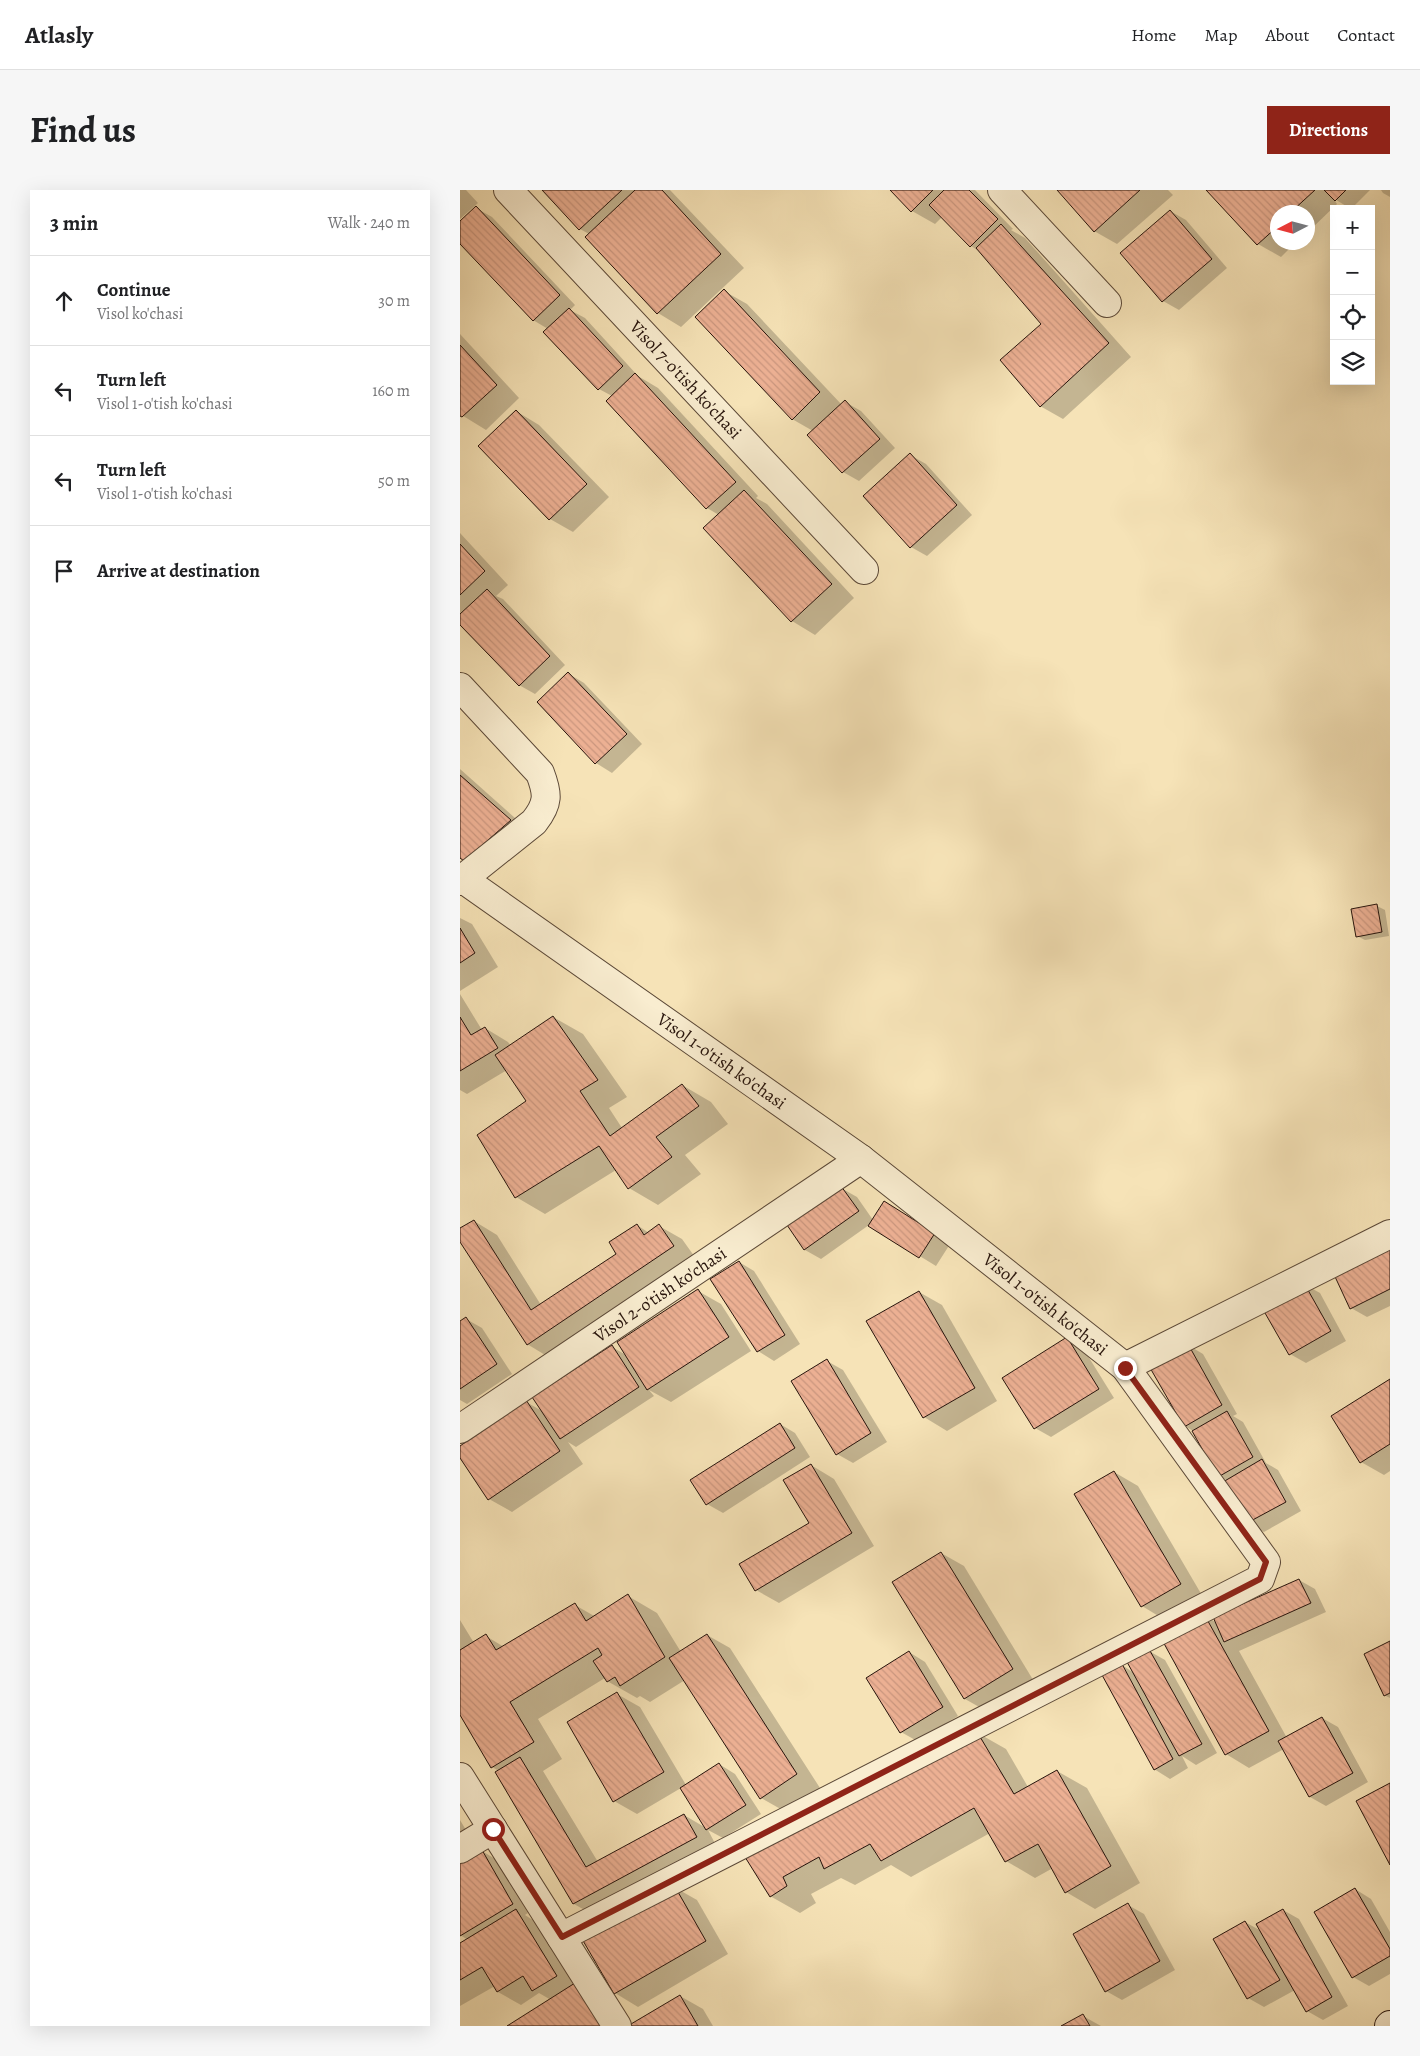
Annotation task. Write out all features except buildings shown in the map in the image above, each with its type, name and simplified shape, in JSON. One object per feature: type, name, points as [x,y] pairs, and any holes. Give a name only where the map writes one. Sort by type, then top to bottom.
[{"type":"street","name":"Visol 7-o'tish ko'chasi","points":[[508,190],[864,570]]},
{"type":"street","points":[[1002,190],[1107,303]]},
{"type":"street","points":[[460,688],[540,773],[547,799],[542,812],[534,822],[461,880]]},
{"type":"street","name":"Visol 1-o'tish ko'chasi","points":[[461,880],[861,1160],[1125,1368],[1266,1562],[1260,1579],[562,1937]]},
{"type":"street","name":"Visol 2-o'tish ko'chasi","points":[[460,1429],[861,1160]]},
{"type":"street","points":[[1125,1368],[1390,1234]]},
{"type":"street","points":[[460,1776],[617,2026]]},
{"type":"street","points":[[460,1849],[493,1829]]},
{"type":"route","points":[[493,1829],[562,1937],[1260,1579],[1266,1562],[1125,1368]]}]
